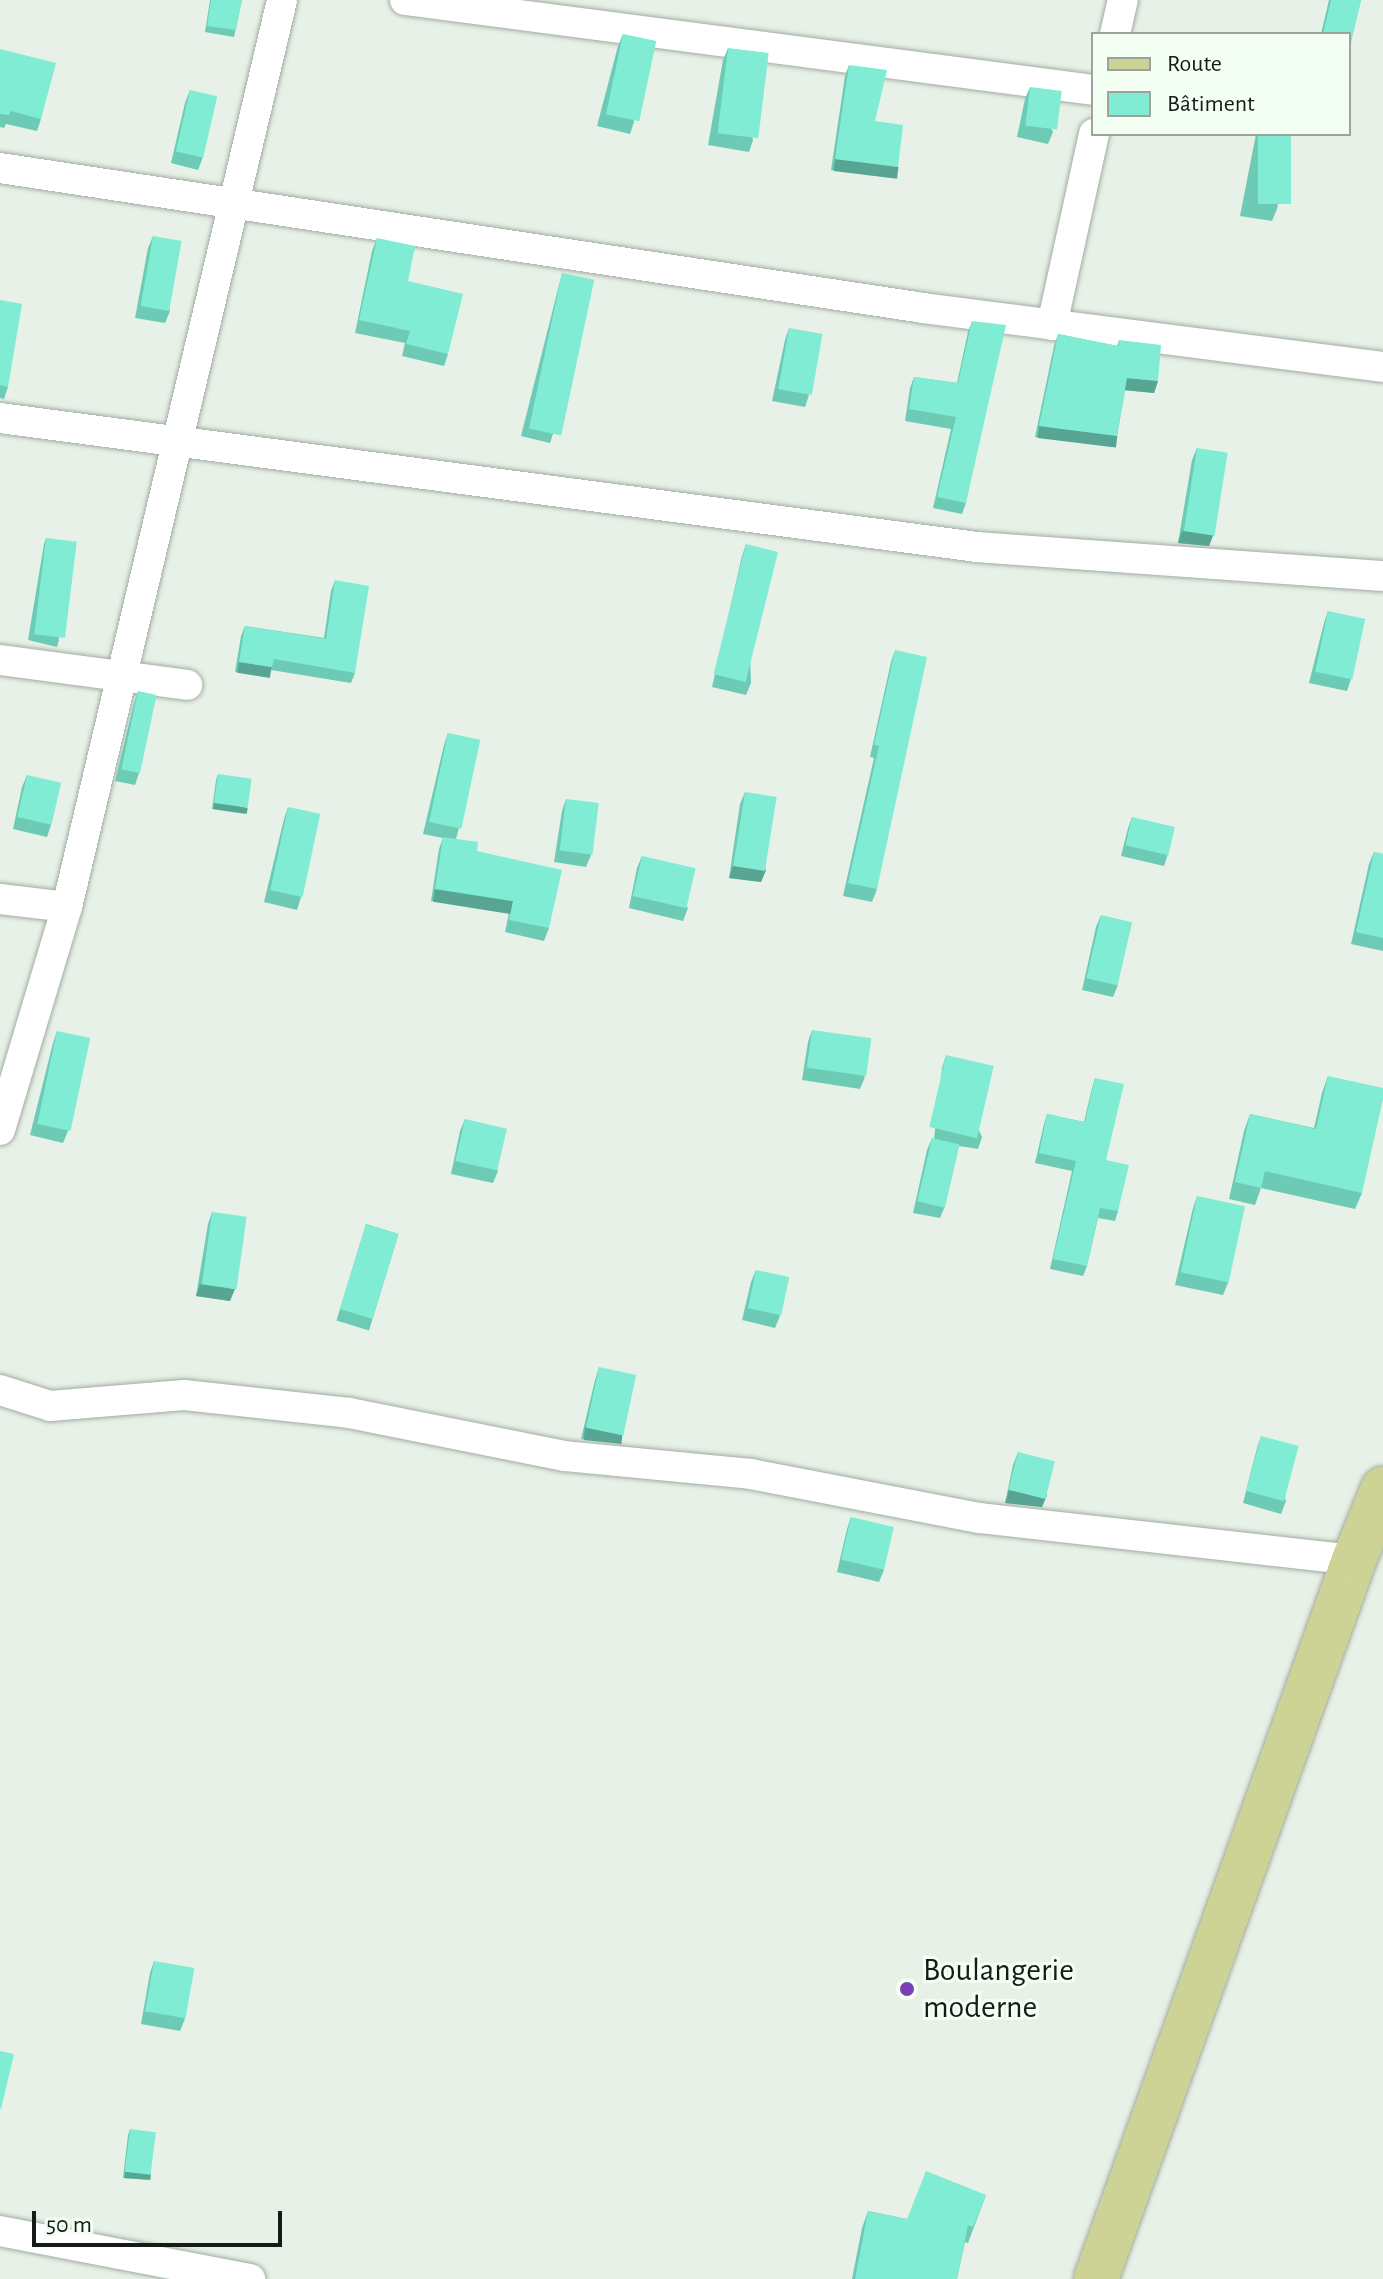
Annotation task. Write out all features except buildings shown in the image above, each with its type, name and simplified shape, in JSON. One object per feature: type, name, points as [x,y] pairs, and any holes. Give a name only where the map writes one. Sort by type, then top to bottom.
[{"type":"main road","points":[[1096,2279],[1354,1560],[1383,1489]]},
{"type":"street","points":[[0,1130],[67,907],[282,0]]},
{"type":"street","points":[[405,0],[1091,90]]},
{"type":"street","points":[[1115,32],[1123,0]]},
{"type":"street","points":[[1052,325],[1094,136]]},
{"type":"street","points":[[0,168],[1052,325],[1383,367]]},
{"type":"street","points":[[0,418],[175,444],[977,547],[1383,576]]},
{"type":"street","points":[[0,660],[187,685]]},
{"type":"street","points":[[0,899],[67,907]]},
{"type":"street","points":[[0,1390],[50,1406],[184,1395],[349,1413],[565,1456],[751,1474],[980,1518],[1354,1560]]},
{"type":"street","points":[[0,2231],[250,2279]]},
{"type":"place","name":"Boulangerie moderne","points":[[907,1989]]}]
